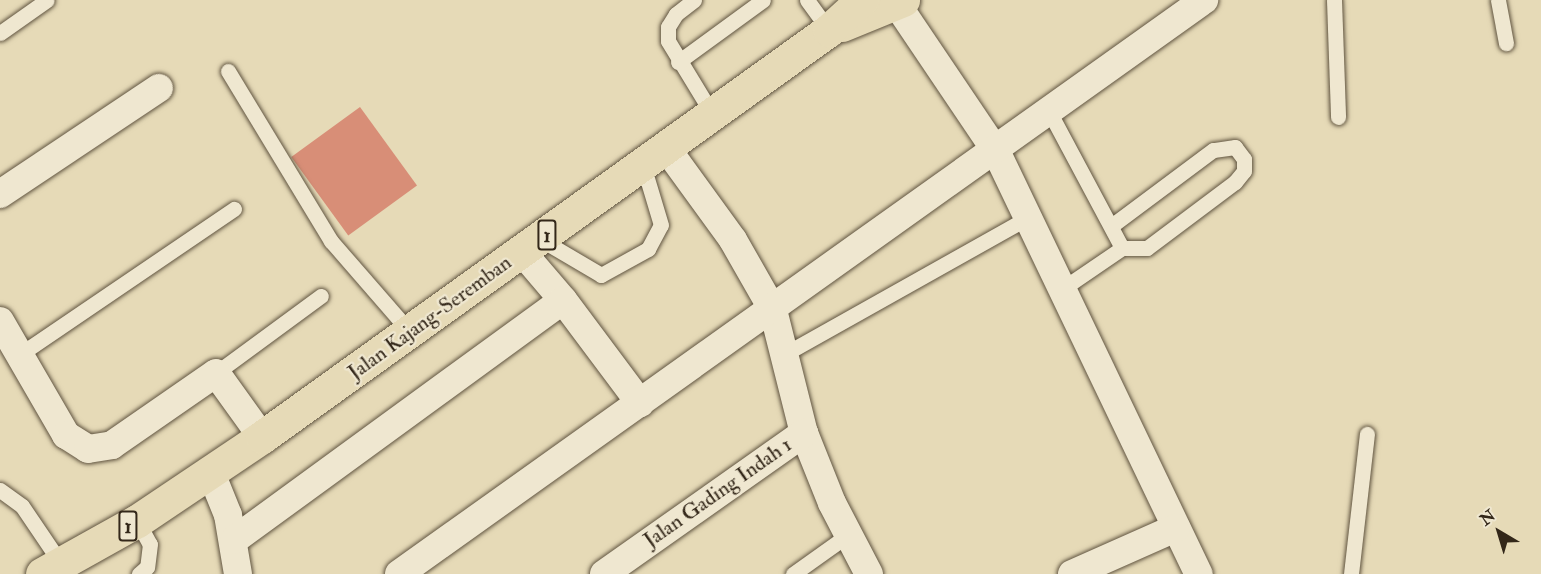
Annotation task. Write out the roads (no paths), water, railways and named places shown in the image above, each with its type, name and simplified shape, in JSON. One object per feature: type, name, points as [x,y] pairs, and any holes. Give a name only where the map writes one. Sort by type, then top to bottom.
[{"type":"main road","name":"Jalan Kajang-Seremban","points":[[52,569],[137,521],[211,473],[713,115],[829,30],[862,0]]},
{"type":"main road","points":[[829,30],[898,2]]},
{"type":"street","points":[[399,574],[1050,113],[1204,0]]},
{"type":"street","points":[[898,2],[996,151],[1198,574]]},
{"type":"street","points":[[0,194],[159,88]]},
{"type":"street","points":[[655,157],[733,240],[773,310],[804,433],[869,574]]},
{"type":"street","points":[[531,246],[563,300],[640,402]]},
{"type":"street","points":[[234,540],[563,300]]},
{"type":"street","points":[[0,321],[66,435],[88,449],[112,445],[216,373],[262,437]]},
{"type":"street","name":"Jalan Gading Indah 1","points":[[604,574],[804,433]]},
{"type":"street","points":[[211,473],[234,540],[237,574]]},
{"type":"street","points":[[1072,574],[1176,528]]},
{"type":"lane","points":[[0,33],[47,0]]},
{"type":"lane","points":[[694,0],[668,27],[668,41],[678,63],[713,115]]},
{"type":"lane","points":[[678,63],[763,0]]},
{"type":"lane","points":[[807,0],[829,30]]},
{"type":"lane","points":[[1334,0],[1338,117]]},
{"type":"lane","points":[[1498,0],[1506,44]]},
{"type":"lane","points":[[228,71],[331,241],[410,332]]},
{"type":"lane","points":[[1050,113],[1122,248]]},
{"type":"lane","points":[[1062,289],[1122,248],[1147,248],[1235,182],[1244,171],[1244,159],[1235,147],[1213,150],[1111,226]]},
{"type":"lane","points":[[531,246],[601,275],[648,249],[661,225],[655,157]]},
{"type":"lane","points":[[19,355],[234,209]]},
{"type":"lane","points":[[783,355],[1029,217]]},
{"type":"lane","points":[[216,373],[321,296]]},
{"type":"lane","points":[[1351,574],[1367,434]]},
{"type":"lane","points":[[0,490],[22,506],[52,569]]},
{"type":"lane","points":[[137,521],[150,544],[147,567],[139,574]]},
{"type":"lane","points":[[794,574],[849,534]]}]
